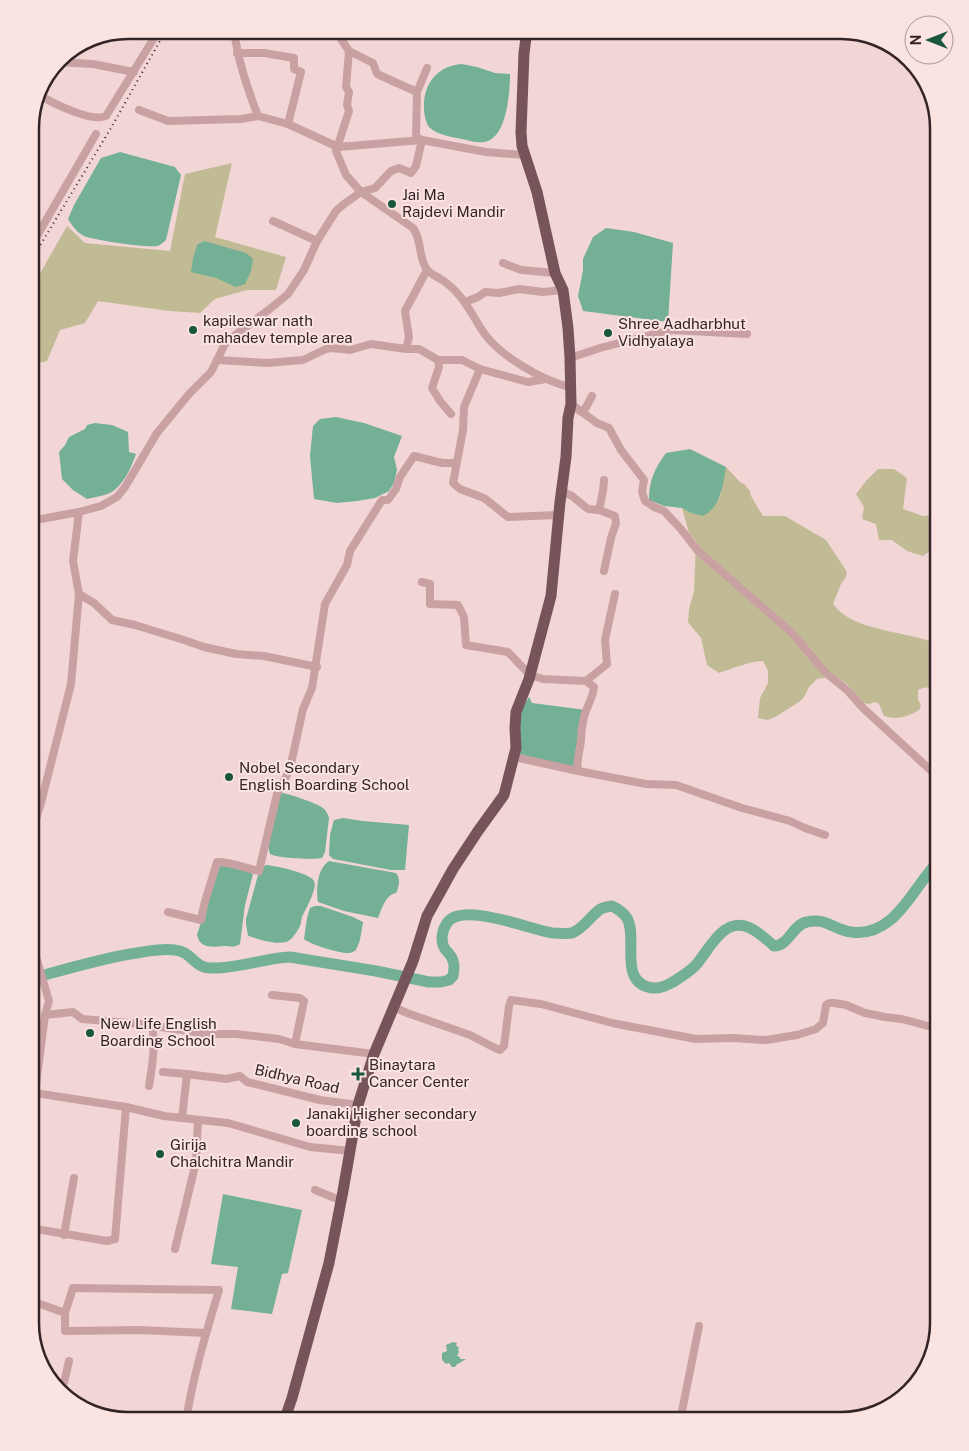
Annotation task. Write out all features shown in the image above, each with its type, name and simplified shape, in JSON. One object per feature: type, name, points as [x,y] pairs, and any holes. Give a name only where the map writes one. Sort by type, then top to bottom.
[{"type":"main road","points":[[287,1412],[329,1263],[342,1201],[358,1105],[374,1054],[413,961],[427,916],[453,869],[504,795],[516,748],[516,712],[530,675],[551,596],[558,515],[566,457],[568,418],[575,408],[570,387],[568,328],[563,290],[555,273],[537,192],[524,155],[521,132],[526,39]]},
{"type":"street","points":[[44,97],[73,112],[101,118],[106,116],[154,39]]},
{"type":"street","points":[[235,39],[245,82],[258,116]]},
{"type":"street","points":[[341,39],[349,51],[373,63],[377,74],[417,92]]},
{"type":"street","points":[[349,51],[346,88],[349,92],[347,105],[349,111],[336,151],[346,175],[361,192],[414,228],[418,234],[421,256],[427,270],[457,292],[484,334],[496,347],[546,379],[570,387]]},
{"type":"street","points":[[237,53],[264,53],[294,58],[294,69],[301,72],[288,124]]},
{"type":"street","points":[[67,63],[94,64],[134,72]]},
{"type":"street","points":[[422,140],[416,137],[417,92],[426,68]]},
{"type":"street","points":[[139,110],[168,122],[242,119],[258,116],[288,124],[338,147],[422,140],[486,152],[524,155]]},
{"type":"street","points":[[39,230],[96,134]]},
{"type":"street","points":[[39,519],[101,506],[117,498],[158,433],[211,372],[226,342],[288,294],[304,270],[317,241],[336,211],[361,192],[375,188],[391,172],[399,168],[411,173],[416,166],[422,140]]},
{"type":"street","points":[[273,221],[317,241]]},
{"type":"street","points":[[503,263],[521,270],[555,273]]},
{"type":"street","points":[[406,349],[409,337],[405,311],[427,270]]},
{"type":"street","points":[[465,302],[478,298],[485,292],[499,294],[519,289],[543,292],[563,290]]},
{"type":"street","points":[[570,358],[600,348],[670,330],[747,334]]},
{"type":"street","points":[[217,360],[267,363],[303,360],[326,349],[350,350],[367,345],[419,349],[438,360],[462,360],[480,369],[528,382],[546,379]]},
{"type":"street","points":[[438,360],[439,368],[432,388],[451,414]]},
{"type":"street","points":[[480,369],[464,407],[463,430],[453,484],[460,489],[484,498],[508,517],[558,515]]},
{"type":"street","points":[[575,408],[585,409],[592,396]]},
{"type":"street","points":[[575,408],[585,413],[597,423],[609,428],[621,450],[644,480],[642,492],[645,501],[664,511],[698,552],[791,632],[826,673],[848,691],[863,708],[930,770]]},
{"type":"street","points":[[168,912],[201,920],[217,862],[226,862],[259,870],[277,794],[290,769],[303,709],[312,688],[325,604],[347,566],[350,551],[369,523],[378,505],[382,500],[388,500],[396,489],[400,477],[414,456],[442,463],[456,463]]},
{"type":"street","points":[[599,510],[604,480]]},
{"type":"street","points":[[561,491],[572,496],[588,509],[599,510],[615,516],[616,523],[604,571]]},
{"type":"street","points":[[39,809],[71,684],[79,594],[73,561],[79,512]]},
{"type":"street","points":[[422,582],[430,584],[430,604],[458,605],[464,617],[466,646],[508,652],[530,675],[543,678],[586,681],[594,687],[593,696],[584,716],[580,733],[578,771]]},
{"type":"street","points":[[79,594],[94,603],[112,620],[187,640],[204,647],[236,654],[264,656],[316,666]]},
{"type":"street","points":[[586,681],[607,664],[604,640],[615,594]]},
{"type":"street","points":[[514,757],[603,777],[646,784],[676,785],[742,808],[790,821],[825,835]]},
{"type":"street","points":[[39,967],[49,1001],[39,1051]]},
{"type":"street","points":[[272,995],[300,998],[304,1001],[296,1044]]},
{"type":"street","points":[[394,1007],[470,1035],[500,1050],[504,1046],[511,1000],[541,1004],[606,1022],[696,1039],[748,1038],[766,1040],[797,1035],[816,1029],[823,1023],[826,1005],[834,1002],[865,1013],[902,1019],[930,1027]]},
{"type":"street","points":[[45,1015],[73,1012],[82,1019],[208,1034],[236,1034],[279,1039],[296,1044],[374,1054]]},
{"type":"street","points":[[149,1086],[154,1038],[152,1026]]},
{"type":"street","name":"Bidhya Road","points":[[163,1072],[226,1079],[240,1076],[247,1082],[320,1100],[358,1105]]},
{"type":"street","points":[[182,1118],[187,1074]]},
{"type":"street","points":[[39,1093],[164,1116],[228,1123],[310,1146],[351,1151]]},
{"type":"street","points":[[39,1230],[107,1241],[115,1238],[126,1108]]},
{"type":"street","points":[[175,1249],[196,1162],[198,1120]]},
{"type":"street","points":[[64,1235],[74,1178]]},
{"type":"street","points":[[315,1190],[342,1201]]},
{"type":"street","points":[[188,1412],[206,1333],[219,1290],[73,1288],[65,1313],[65,1331],[139,1330],[206,1333]]},
{"type":"street","points":[[39,1304],[65,1313]]},
{"type":"street","points":[[682,1412],[699,1326]]},
{"type":"street","points":[[64,1384],[69,1361]]},
{"type":"shaded area","points":[[462,64],[495,73],[510,74],[506,112],[499,130],[488,141],[475,142],[445,135],[432,130],[426,121],[424,100],[433,78],[445,68]]},
{"type":"shaded area","points":[[120,152],[175,167],[181,175],[166,240],[158,246],[132,245],[89,238],[74,228],[68,219],[101,158]]},
{"type":"shaded area","points":[[232,163],[215,237],[286,257],[276,290],[247,290],[215,299],[200,313],[169,311],[98,301],[85,323],[60,330],[47,361],[39,363],[39,275],[67,226],[85,243],[170,251],[185,174]]},
{"type":"shaded area","points":[[606,228],[634,232],[673,243],[668,322],[583,311],[578,296],[583,259],[593,237]]},
{"type":"shaded area","points":[[204,241],[246,253],[253,259],[251,271],[245,284],[236,287],[216,278],[191,272],[197,245]]},
{"type":"shaded area","points":[[336,417],[364,423],[402,436],[394,457],[397,470],[394,483],[389,491],[375,498],[357,501],[337,503],[314,499],[310,456],[313,426],[320,419]]},
{"type":"shaded area","points":[[95,423],[112,425],[128,432],[129,452],[136,454],[126,476],[115,490],[87,499],[73,490],[62,479],[59,452],[69,437],[85,429],[87,425]]},
{"type":"shaded area","points":[[690,449],[726,467],[720,495],[714,507],[703,516],[682,508],[664,506],[649,500],[653,475],[666,453]]},
{"type":"shaded area","points":[[726,467],[750,491],[763,516],[785,516],[826,540],[847,572],[833,604],[842,613],[854,621],[868,626],[930,642],[930,688],[918,690],[918,699],[921,706],[919,710],[902,717],[884,716],[879,704],[875,702],[864,703],[848,685],[836,676],[817,679],[799,702],[777,716],[768,720],[758,718],[760,698],[768,683],[768,671],[763,661],[746,664],[719,673],[707,665],[701,638],[688,622],[694,591],[696,541],[689,533],[682,508],[691,513],[720,497]]},
{"type":"shaded area","points":[[878,469],[894,469],[907,478],[903,509],[923,516],[930,515],[930,551],[923,556],[907,551],[892,540],[879,540],[876,524],[862,519],[864,507],[856,494]]},
{"type":"shaded area","points":[[529,697],[532,703],[586,710],[574,767],[525,758],[520,754],[517,716]]},
{"type":"shaded area","points":[[282,793],[315,804],[326,811],[329,818],[325,852],[322,858],[280,857],[270,854],[268,846],[279,796]]},
{"type":"shaded area","points":[[343,818],[409,825],[405,870],[391,870],[333,859],[329,855],[330,835],[334,820]]},
{"type":"shaded area","points":[[329,861],[396,873],[398,875],[399,886],[397,891],[389,896],[378,918],[344,911],[318,902],[317,885],[322,869]]},
{"type":"shaded area","points":[[221,863],[253,874],[245,905],[240,944],[211,947],[201,943],[197,935]]},
{"type":"shaded area","points":[[264,866],[285,868],[306,875],[315,884],[300,927],[292,938],[286,942],[272,942],[248,936],[246,919],[258,875]]},
{"type":"shaded area","points":[[321,906],[363,922],[356,950],[349,953],[338,952],[304,939],[310,908]]},
{"type":"shaded area","points":[[223,1194],[302,1210],[288,1273],[282,1274],[272,1314],[231,1309],[238,1267],[211,1264]]},
{"type":"shaded area","points":[[453,1342],[457,1343],[456,1345],[459,1348],[457,1356],[460,1359],[466,1359],[455,1367],[452,1367],[449,1363],[446,1364],[442,1360],[442,1353],[447,1351],[446,1345]]},
{"type":"waterway","points":[[39,976],[117,956],[152,950],[169,950],[185,953],[200,965],[211,968],[231,967],[290,957],[429,982],[441,982],[449,980],[453,976],[454,963],[443,946],[442,939],[445,926],[455,917],[467,915],[481,916],[553,933],[572,933],[580,929],[600,910],[612,906],[624,914],[630,926],[634,976],[639,983],[651,988],[658,988],[682,976],[695,966],[718,936],[732,926],[740,925],[750,928],[774,946],[783,943],[798,927],[807,922],[825,922],[851,932],[867,932],[880,927],[902,909],[930,871]]},
{"type":"railway","points":[[39,247],[111,128],[161,39]]},
{"type":"place","name":"Jai Ma Rajdevi Mandir","points":[[392,204]]},
{"type":"place","name":"kapileswar nath mahadev temple area","points":[[193,330]]},
{"type":"place","name":"Shree Aadharbhut Vidhyalaya","points":[[608,333]]},
{"type":"place","name":"Nobel Secondary English Boarding School","points":[[229,777]]},
{"type":"place","name":"New Life English Boarding School","points":[[90,1033]]},
{"type":"place","name":"Binaytara Cancer Center","points":[[358,1074]]},
{"type":"place","name":"Janaki Higher secondary boarding school","points":[[296,1123]]},
{"type":"place","name":"Girija Chalchitra Mandir","points":[[160,1154]]}]
